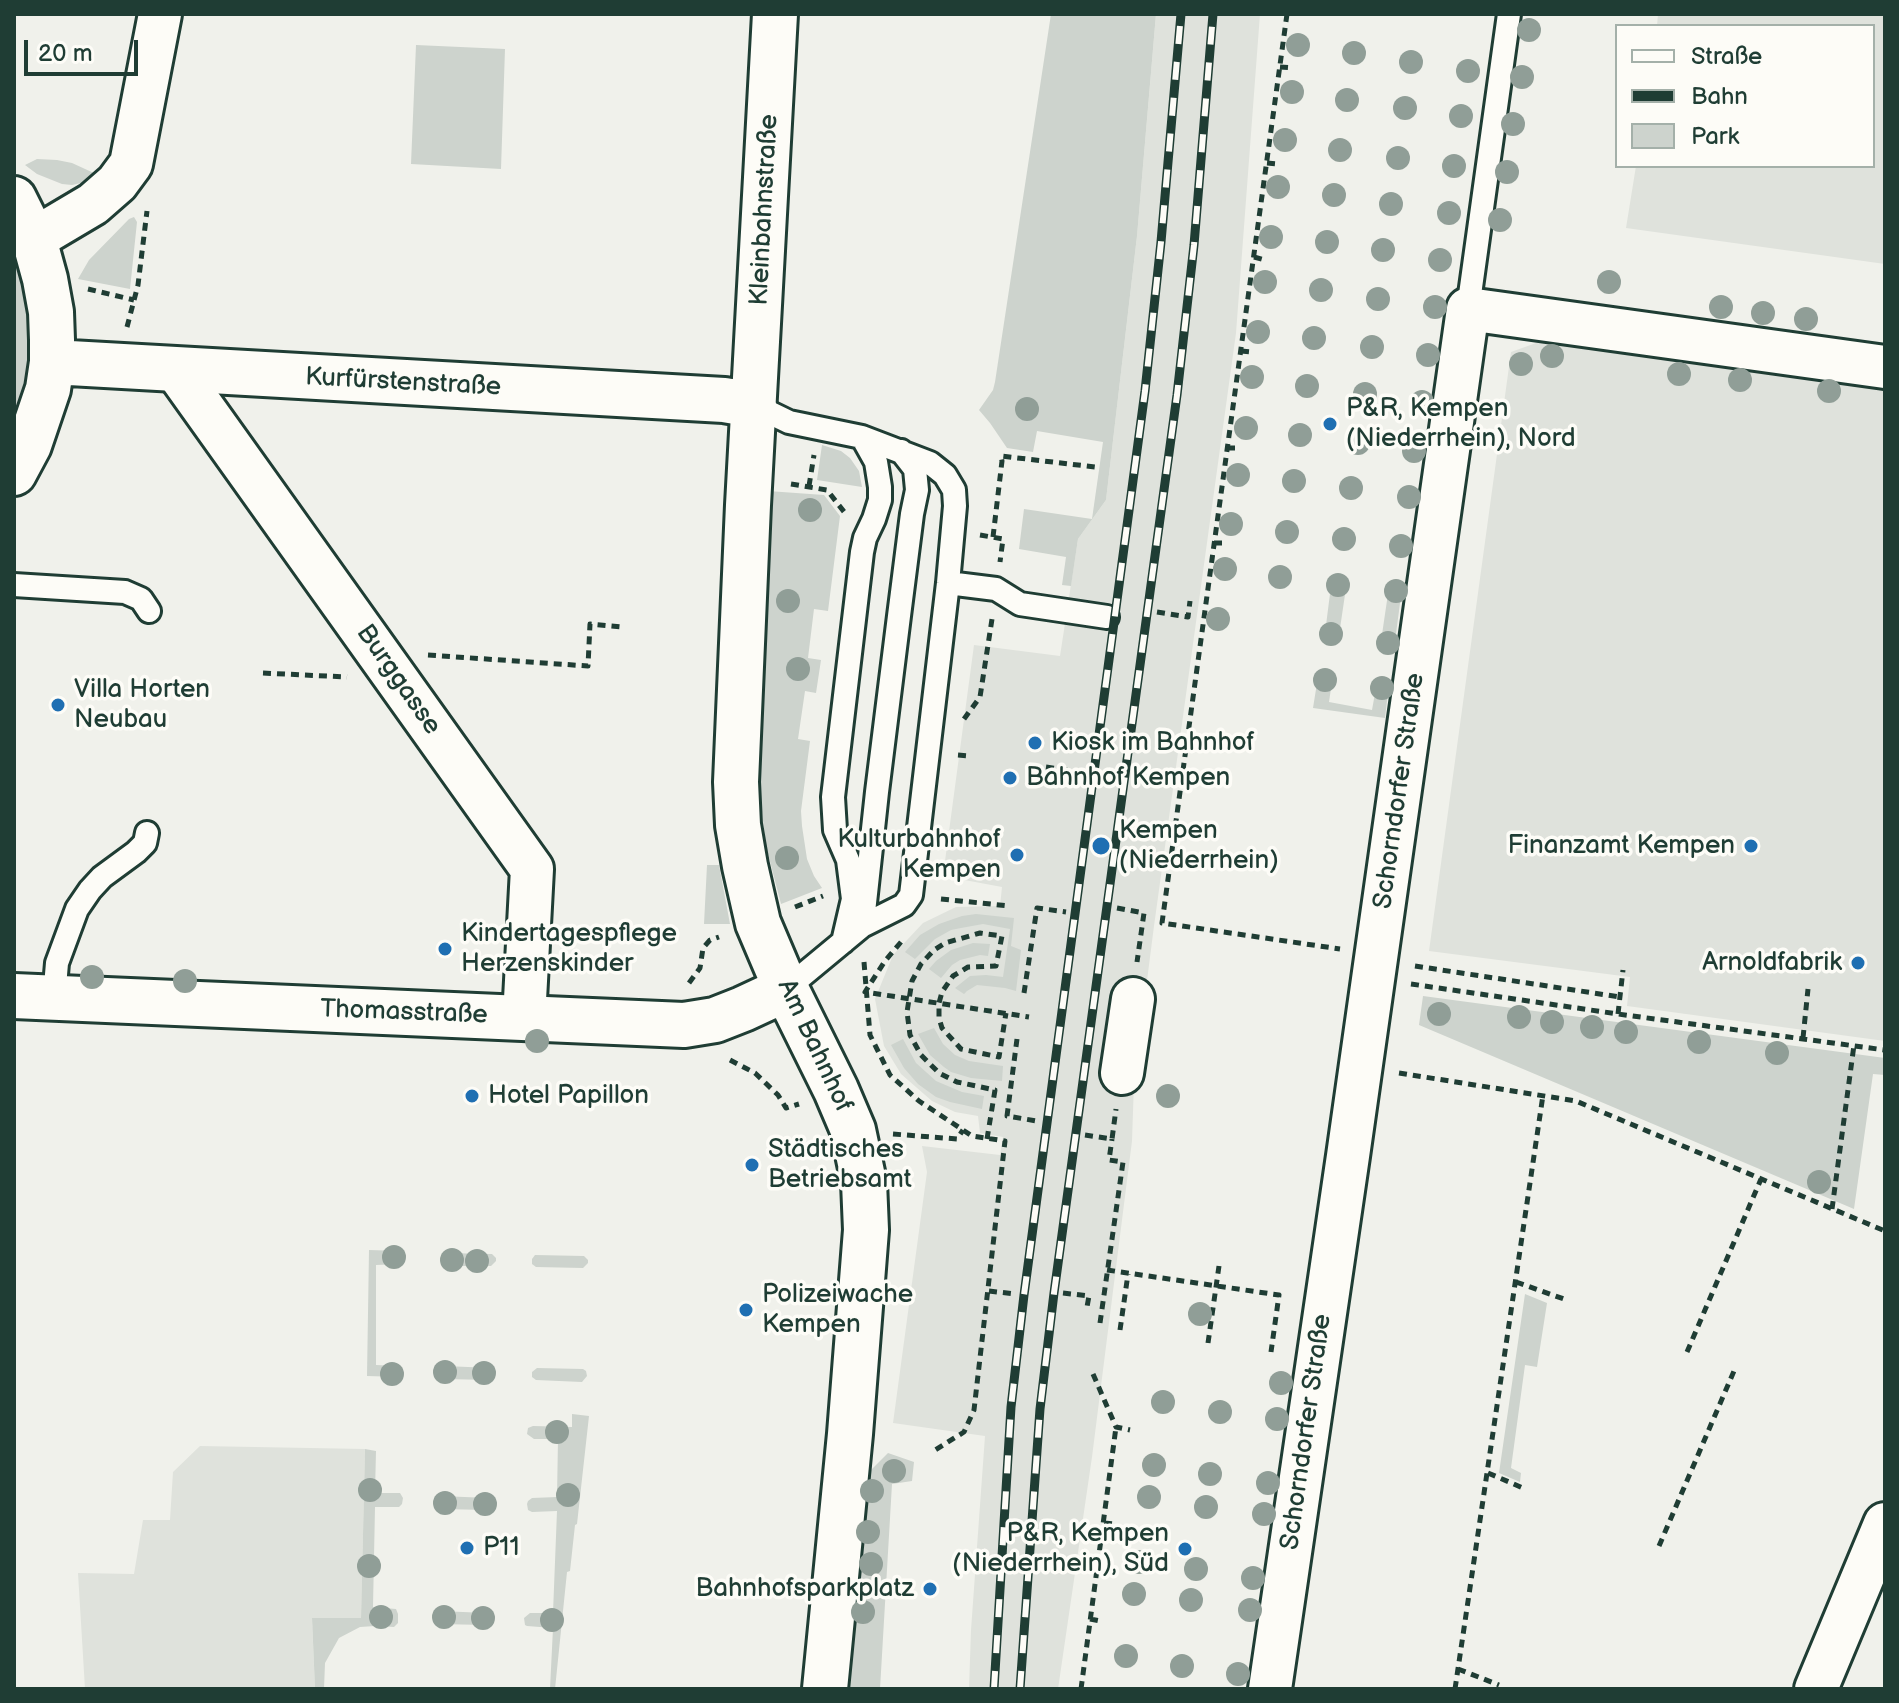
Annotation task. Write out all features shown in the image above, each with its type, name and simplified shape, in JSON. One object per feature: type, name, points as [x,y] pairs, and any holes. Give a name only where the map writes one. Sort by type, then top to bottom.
[{"type":"street","points":[[34,239],[93,204],[117,183],[131,164],[160,14]]},
{"type":"street","name":"Kleinbahnstraße","points":[[754,405],[775,14]]},
{"type":"street","points":[[14,199],[34,239],[45,279],[51,312],[52,362],[39,418],[14,473]]},
{"type":"street","points":[[1468,309],[1885,367]]},
{"type":"street","name":"Schorndorfer Straße","points":[[1270,1689],[1468,309]]},
{"type":"street","name":"Kurfürstenstraße","points":[[52,362],[724,400],[754,405]]},
{"type":"street","name":"Burggasse","points":[[176,370],[532,869],[524,1018]]},
{"type":"street","name":"Am Bahnhof","points":[[754,405],[737,767],[738,825],[758,923],[853,1130],[864,1182],[866,1230],[825,1689]]},
{"type":"street","name":"Thomasstraße","points":[[34,997],[684,1025],[715,1020],[786,989]]},
{"type":"street","points":[[1122,1073],[1133,999]]},
{"type":"street","points":[[1816,1689],[1885,1524]]},
{"type":"lane","points":[[1468,309],[1509,14]]},
{"type":"lane","points":[[754,405],[789,422],[862,437],[930,463],[945,475],[954,490],[955,506],[911,895],[904,905],[862,926],[786,989]]},
{"type":"lane","points":[[843,942],[853,899],[848,860],[835,830],[833,797],[862,552],[880,500],[876,462],[862,437]]},
{"type":"lane","points":[[862,926],[917,490],[915,469],[900,450]]},
{"type":"lane","points":[[948,583],[996,589],[1020,604],[1107,617]]},
{"type":"lane","points":[[14,585],[125,592],[141,599],[149,611]]},
{"type":"lane","points":[[34,997],[57,963],[77,909],[90,890],[145,843],[147,833]]},
{"type":"path","points":[[1287,14],[1162,923],[1345,950]]},
{"type":"path","points":[[1280,67],[1293,68]]},
{"type":"path","points":[[1267,163],[1279,164]]},
{"type":"path","points":[[127,328],[138,285],[147,209],[128,167]]},
{"type":"path","points":[[1254,257],[1265,260]]},
{"type":"path","points":[[1241,351],[1252,352]]},
{"type":"path","points":[[1227,448],[1238,448]]},
{"type":"path","points":[[993,537],[1001,456],[1095,467]]},
{"type":"path","points":[[750,480],[827,490],[848,516]]},
{"type":"path","points":[[1214,543],[1224,543]]},
{"type":"path","points":[[1157,612],[1188,617],[1190,601]]},
{"type":"path","points":[[263,673],[387,665],[588,666],[590,624],[622,627]]},
{"type":"path","points":[[1046,767],[1086,773]]},
{"type":"path","points":[[1135,775],[1181,782]]},
{"type":"path","points":[[911,895],[1010,906]]},
{"type":"path","points":[[1024,993],[1037,908],[1066,912]]},
{"type":"path","points":[[1117,908],[1144,913],[1141,933]]},
{"type":"path","points":[[862,926],[870,1035],[890,1075],[919,1101],[972,1136],[1005,1141],[974,1410],[964,1432],[932,1452]]},
{"type":"path","points":[[987,1139],[995,1090],[957,1082],[939,1073],[921,1055],[910,1035],[907,1012],[912,981],[921,964],[945,943],[980,933],[1002,936],[996,966],[968,967],[953,976],[942,992],[939,1018],[942,1028],[961,1049],[999,1057],[1006,1013]]},
{"type":"path","points":[[865,992],[902,941]]},
{"type":"path","points":[[1423,967],[1620,997]]},
{"type":"path","points":[[1618,1014],[1623,970]]},
{"type":"path","points":[[1371,992],[1407,983],[1885,1050]]},
{"type":"path","points":[[1803,1038],[1808,989]]},
{"type":"path","points":[[865,992],[1029,1017]]},
{"type":"path","points":[[1017,1039],[1007,1116],[1037,1121]]},
{"type":"path","points":[[1832,1209],[1854,1045]]},
{"type":"path","points":[[1360,1068],[1576,1101],[1885,1231]]},
{"type":"path","points":[[1455,1689],[1543,1095]]},
{"type":"path","points":[[1100,1323],[1123,1162],[1109,1160],[1114,1126]]},
{"type":"path","points":[[853,1130],[957,1139],[963,1130]]},
{"type":"path","points":[[1085,1135],[1112,1139]]},
{"type":"path","points":[[1687,1352],[1761,1179]]},
{"type":"path","points":[[1208,1343],[1219,1266]]},
{"type":"path","points":[[1107,1270],[1279,1295],[1271,1352]]},
{"type":"path","points":[[1120,1330],[1128,1274]]},
{"type":"path","points":[[1516,1282],[1564,1299]]},
{"type":"path","points":[[989,1291],[1015,1294]]},
{"type":"path","points":[[1063,1293],[1089,1296],[1087,1307]]},
{"type":"path","points":[[1659,1546],[1734,1371]]},
{"type":"path","points":[[1081,1689],[1116,1427],[1093,1374]]},
{"type":"path","points":[[1116,1427],[1130,1430]]},
{"type":"path","points":[[1488,1473],[1523,1488]]},
{"type":"path","points":[[1104,1523],[1114,1524]]},
{"type":"path","points":[[1090,1619],[1100,1621]]},
{"type":"path","points":[[1458,1669],[1499,1685]]},
{"type":"shaded area","points":[[1156,14],[1260,14],[1236,333],[1154,926],[1134,1082],[1132,1141],[1092,1457],[1058,1689],[969,1689],[985,1436],[893,1423],[927,1172],[922,1146],[1000,1155],[1003,1137],[980,1133],[978,1116],[955,1112],[932,1101],[901,1074],[884,1046],[875,999],[893,955],[923,923],[956,907],[1000,906],[1002,887],[943,876],[974,645],[1060,656],[1078,539],[1106,500],[1137,236]]},
{"type":"shaded area","points":[[1658,14],[1885,14],[1885,264],[1626,228],[1636,168],[1875,168],[1875,24],[1657,24]]},
{"type":"shaded area","points":[[1550,338],[1885,386],[1885,1041],[1627,1006],[1630,977],[1429,951],[1511,352]]},
{"type":"shaded area","points":[[200,1446],[365,1449],[361,1619],[312,1619],[315,1689],[85,1689],[78,1573],[134,1574],[143,1520],[170,1520],[173,1472]]},
{"type":"green space","points":[[1051,14],[1156,14],[1137,236],[1106,500],[1078,539],[1071,586],[1062,585],[1066,557],[1019,549],[1024,509],[1092,519],[1103,442],[1037,431],[1033,452],[1007,448],[979,410],[995,382]]},
{"type":"green space","points":[[416,45],[505,49],[501,169],[411,164]]},
{"type":"green space","points":[[37,159],[72,163],[96,174],[81,183],[62,184],[37,174],[25,165]]},
{"type":"green space","points":[[134,217],[137,222],[130,289],[78,279],[89,260]]},
{"type":"green space","points":[[14,248],[26,291],[29,360],[24,392],[14,423]]},
{"type":"green space","points":[[822,445],[841,451],[850,458],[859,471],[862,487],[817,480]]},
{"type":"green space","points":[[768,491],[824,495],[840,516],[828,611],[814,609],[808,658],[821,660],[816,693],[805,691],[798,739],[810,741],[801,811],[802,826],[807,859],[822,888],[781,904],[766,846],[759,786]]},
{"type":"green space","points":[[1332,578],[1347,581],[1338,642],[1324,641]]},
{"type":"green space","points":[[1389,587],[1402,588],[1394,649],[1380,648]]},
{"type":"green space","points":[[1325,674],[1333,675],[1329,702],[1372,710],[1377,682],[1389,684],[1385,718],[1313,708],[1317,683]]},
{"type":"green space","points":[[707,865],[719,865],[730,924],[704,924]]},
{"type":"green space","points":[[976,914],[1014,918],[1011,946],[1021,950],[1016,991],[977,985],[964,994],[955,988],[970,976],[1003,977],[1010,929],[983,924],[951,930],[935,939],[915,959],[905,952],[920,935],[939,924]]},
{"type":"green space","points":[[973,943],[990,944],[988,956],[960,960],[941,978],[929,969],[951,950]]},
{"type":"green space","points":[[1423,996],[1885,1058],[1885,1075],[1873,1074],[1854,1209],[1419,1025]]},
{"type":"green space","points":[[934,1028],[943,1044],[955,1055],[969,1061],[1003,1066],[1002,1081],[971,1078],[944,1067],[930,1055],[918,1034]]},
{"type":"green space","points":[[903,1039],[916,1063],[936,1081],[962,1092],[984,1096],[982,1109],[936,1097],[918,1084],[904,1068],[891,1045]]},
{"type":"green space","points":[[369,1250],[401,1251],[405,1255],[404,1262],[400,1264],[376,1265],[376,1365],[399,1366],[403,1370],[400,1377],[367,1376]]},
{"type":"green space","points":[[446,1253],[492,1254],[496,1261],[491,1266],[445,1266],[441,1257]]},
{"type":"green space","points":[[535,1255],[584,1256],[588,1263],[583,1268],[536,1267],[532,1264]]},
{"type":"green space","points":[[1525,1294],[1547,1303],[1537,1367],[1525,1365],[1511,1468],[1521,1473],[1520,1482],[1499,1473]]},
{"type":"green space","points":[[445,1366],[491,1368],[495,1375],[490,1380],[444,1379],[439,1376],[439,1371]]},
{"type":"green space","points":[[537,1368],[583,1369],[587,1376],[582,1382],[536,1380],[532,1372]]},
{"type":"green space","points":[[572,1414],[589,1416],[577,1524],[570,1571],[567,1572],[555,1689],[550,1689],[553,1628],[527,1626],[524,1618],[530,1613],[553,1613],[557,1511],[532,1512],[527,1504],[532,1498],[557,1497],[558,1439],[534,1439],[527,1434],[528,1428],[533,1426],[572,1427]]},
{"type":"green space","points":[[365,1449],[376,1451],[375,1493],[400,1493],[403,1498],[399,1507],[375,1507],[373,1607],[396,1609],[398,1623],[394,1627],[360,1627],[339,1638],[325,1663],[324,1689],[315,1689],[312,1618],[361,1618]]},
{"type":"green space","points":[[888,1453],[914,1462],[912,1481],[892,1484],[880,1689],[849,1689],[853,1607],[871,1470]]},
{"type":"green space","points":[[441,1496],[488,1498],[491,1505],[487,1510],[440,1509],[436,1501]]},
{"type":"green space","points":[[440,1611],[486,1613],[490,1620],[485,1625],[439,1624],[435,1616]]},
{"type":"railway","points":[[994,1689],[1011,1407],[1145,391],[1181,14]]},
{"type":"railway","points":[[1020,1689],[1040,1409],[1177,395],[1194,245],[1213,14]]},
{"type":"place","name":"P&R, Kempen (Niederrhein), Nord","points":[[1330,424]]},
{"type":"place","name":"Villa Horten Neubau","points":[[58,705]]},
{"type":"place","name":"Kiosk im Bahnhof","points":[[1035,743]]},
{"type":"place","name":"Bahnhof Kempen","points":[[1010,778]]},
{"type":"place","name":"Kempen (Niederrhein)","points":[[1101,846]]},
{"type":"place","name":"Finanzamt Kempen","points":[[1751,846]]},
{"type":"place","name":"Kulturbahnhof Kempen","points":[[1017,855]]},
{"type":"place","name":"Kindertagespflege Herzenskinder","points":[[445,949]]},
{"type":"place","name":"Arnoldfabrik","points":[[1858,963]]},
{"type":"place","name":"Hotel Papillon","points":[[472,1096]]},
{"type":"place","name":"Städtisches Betriebsamt","points":[[752,1165]]},
{"type":"place","name":"Polizeiwache Kempen","points":[[746,1310]]},
{"type":"place","name":"P11","points":[[467,1548]]},
{"type":"place","name":"P&R, Kempen (Niederrhein), Süd","points":[[1185,1549]]},
{"type":"place","name":"Bahnhofsparkplatz","points":[[930,1589]]}]
